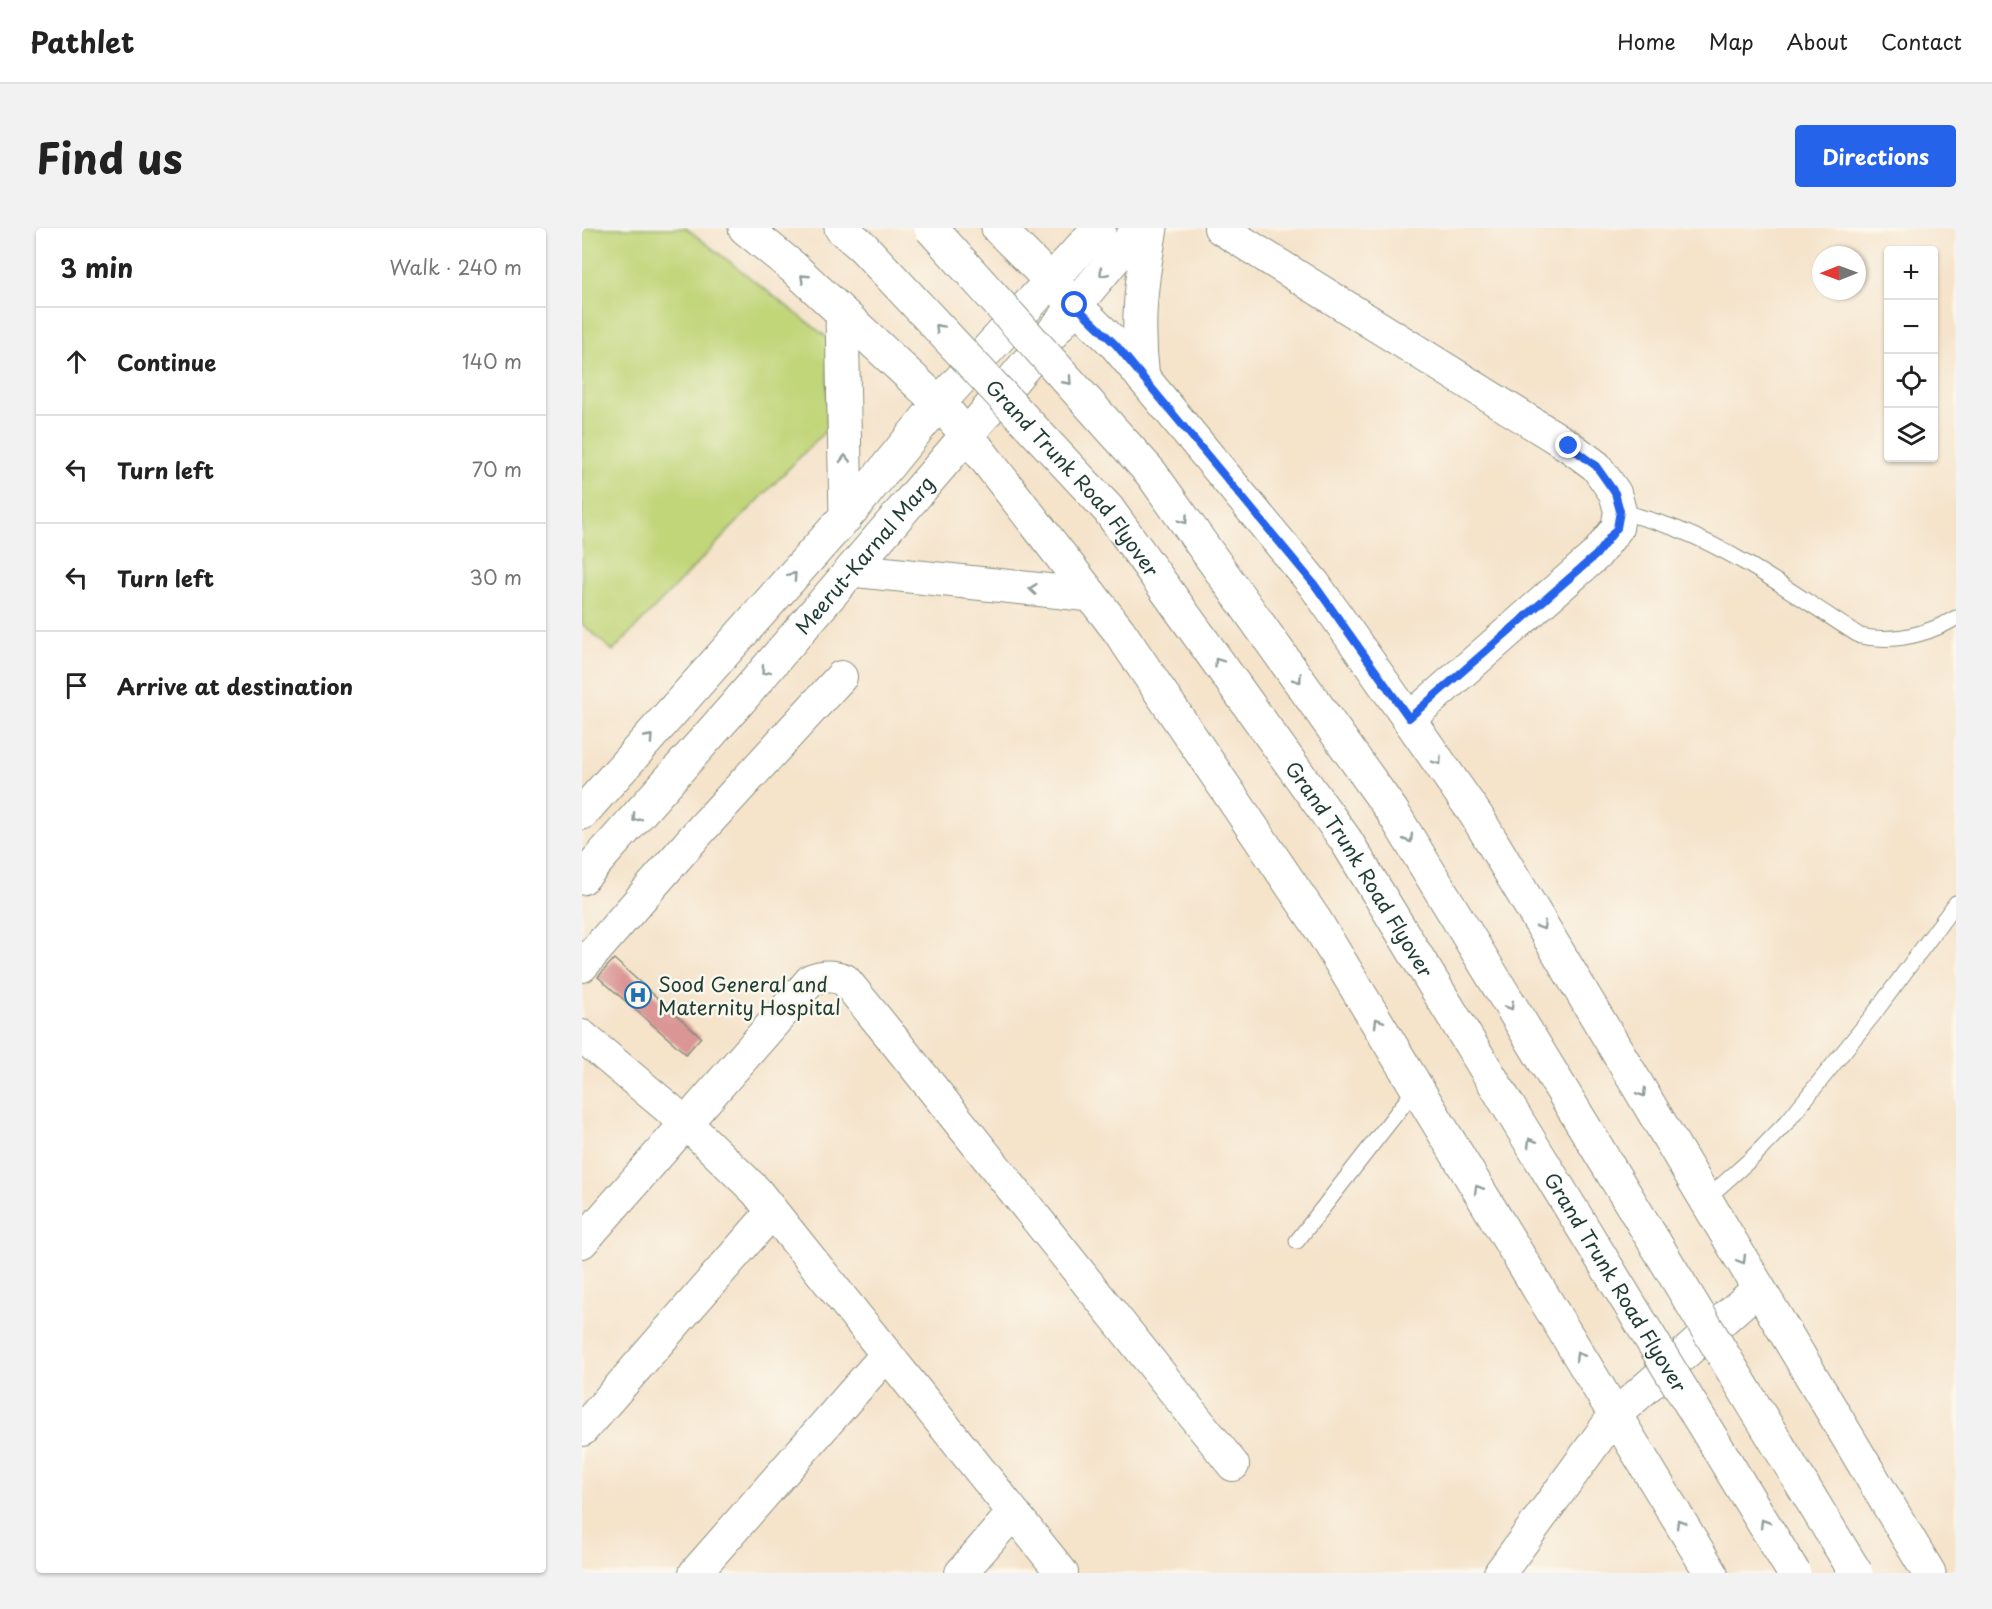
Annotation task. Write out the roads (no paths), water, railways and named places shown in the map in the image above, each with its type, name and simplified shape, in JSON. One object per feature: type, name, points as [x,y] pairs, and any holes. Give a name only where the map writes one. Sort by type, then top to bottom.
[{"type":"main road","points":[[745,228],[794,268],[939,403],[967,435],[1119,631],[1315,920],[1711,1573]]},
{"type":"main road","name":"Grand Trunk Road Flyover","points":[[841,228],[863,247],[1108,509],[1345,838],[1794,1573]]},
{"type":"main road","points":[[931,228],[1150,473],[1392,812],[1856,1573]]},
{"type":"main road","points":[[998,228],[1116,345],[1314,584],[1409,718],[1476,815],[1929,1573]]},
{"type":"main road","name":"Meerut-Karnal Marg","points":[[582,813],[846,517],[939,403],[1099,228]]},
{"type":"main road","name":"Meerut-Karnal Marg","points":[[582,878],[852,570],[1140,228]]},
{"type":"main road","points":[[1143,378],[1140,349],[1140,298],[1151,228]]},
{"type":"main road","points":[[842,313],[846,517]]},
{"type":"main road","points":[[852,570],[1091,595]]},
{"type":"main road","points":[[760,613],[790,642]]},
{"type":"street","points":[[1220,228],[1569,446],[1596,466],[1615,493],[1620,511],[1617,528],[1596,555],[1409,718]]},
{"type":"street","points":[[582,966],[697,834],[841,677]]},
{"type":"street","points":[[582,1242],[811,980],[826,976],[845,980],[1233,1465]]},
{"type":"street","points":[[582,1036],[686,1123],[756,1191],[1062,1573]]},
{"type":"street","points":[[582,1430],[772,1212]]},
{"type":"street","points":[[1500,1573],[1615,1415],[1759,1288]]},
{"type":"street","points":[[695,1573],[887,1354]]},
{"type":"street","points":[[961,1573],[1013,1513]]},
{"type":"lane","points":[[1620,511],[1677,529],[1743,562],[1860,636],[1880,640],[1901,638],[1940,627],[1956,618]]},
{"type":"lane","points":[[1706,1199],[1752,1158],[1787,1122],[1873,1016],[1956,903]]},
{"type":"lane","points":[[1297,1240],[1417,1087]]},
{"type":"place","name":"Sood General and Maternity Hospital","points":[[638,995]]}]
